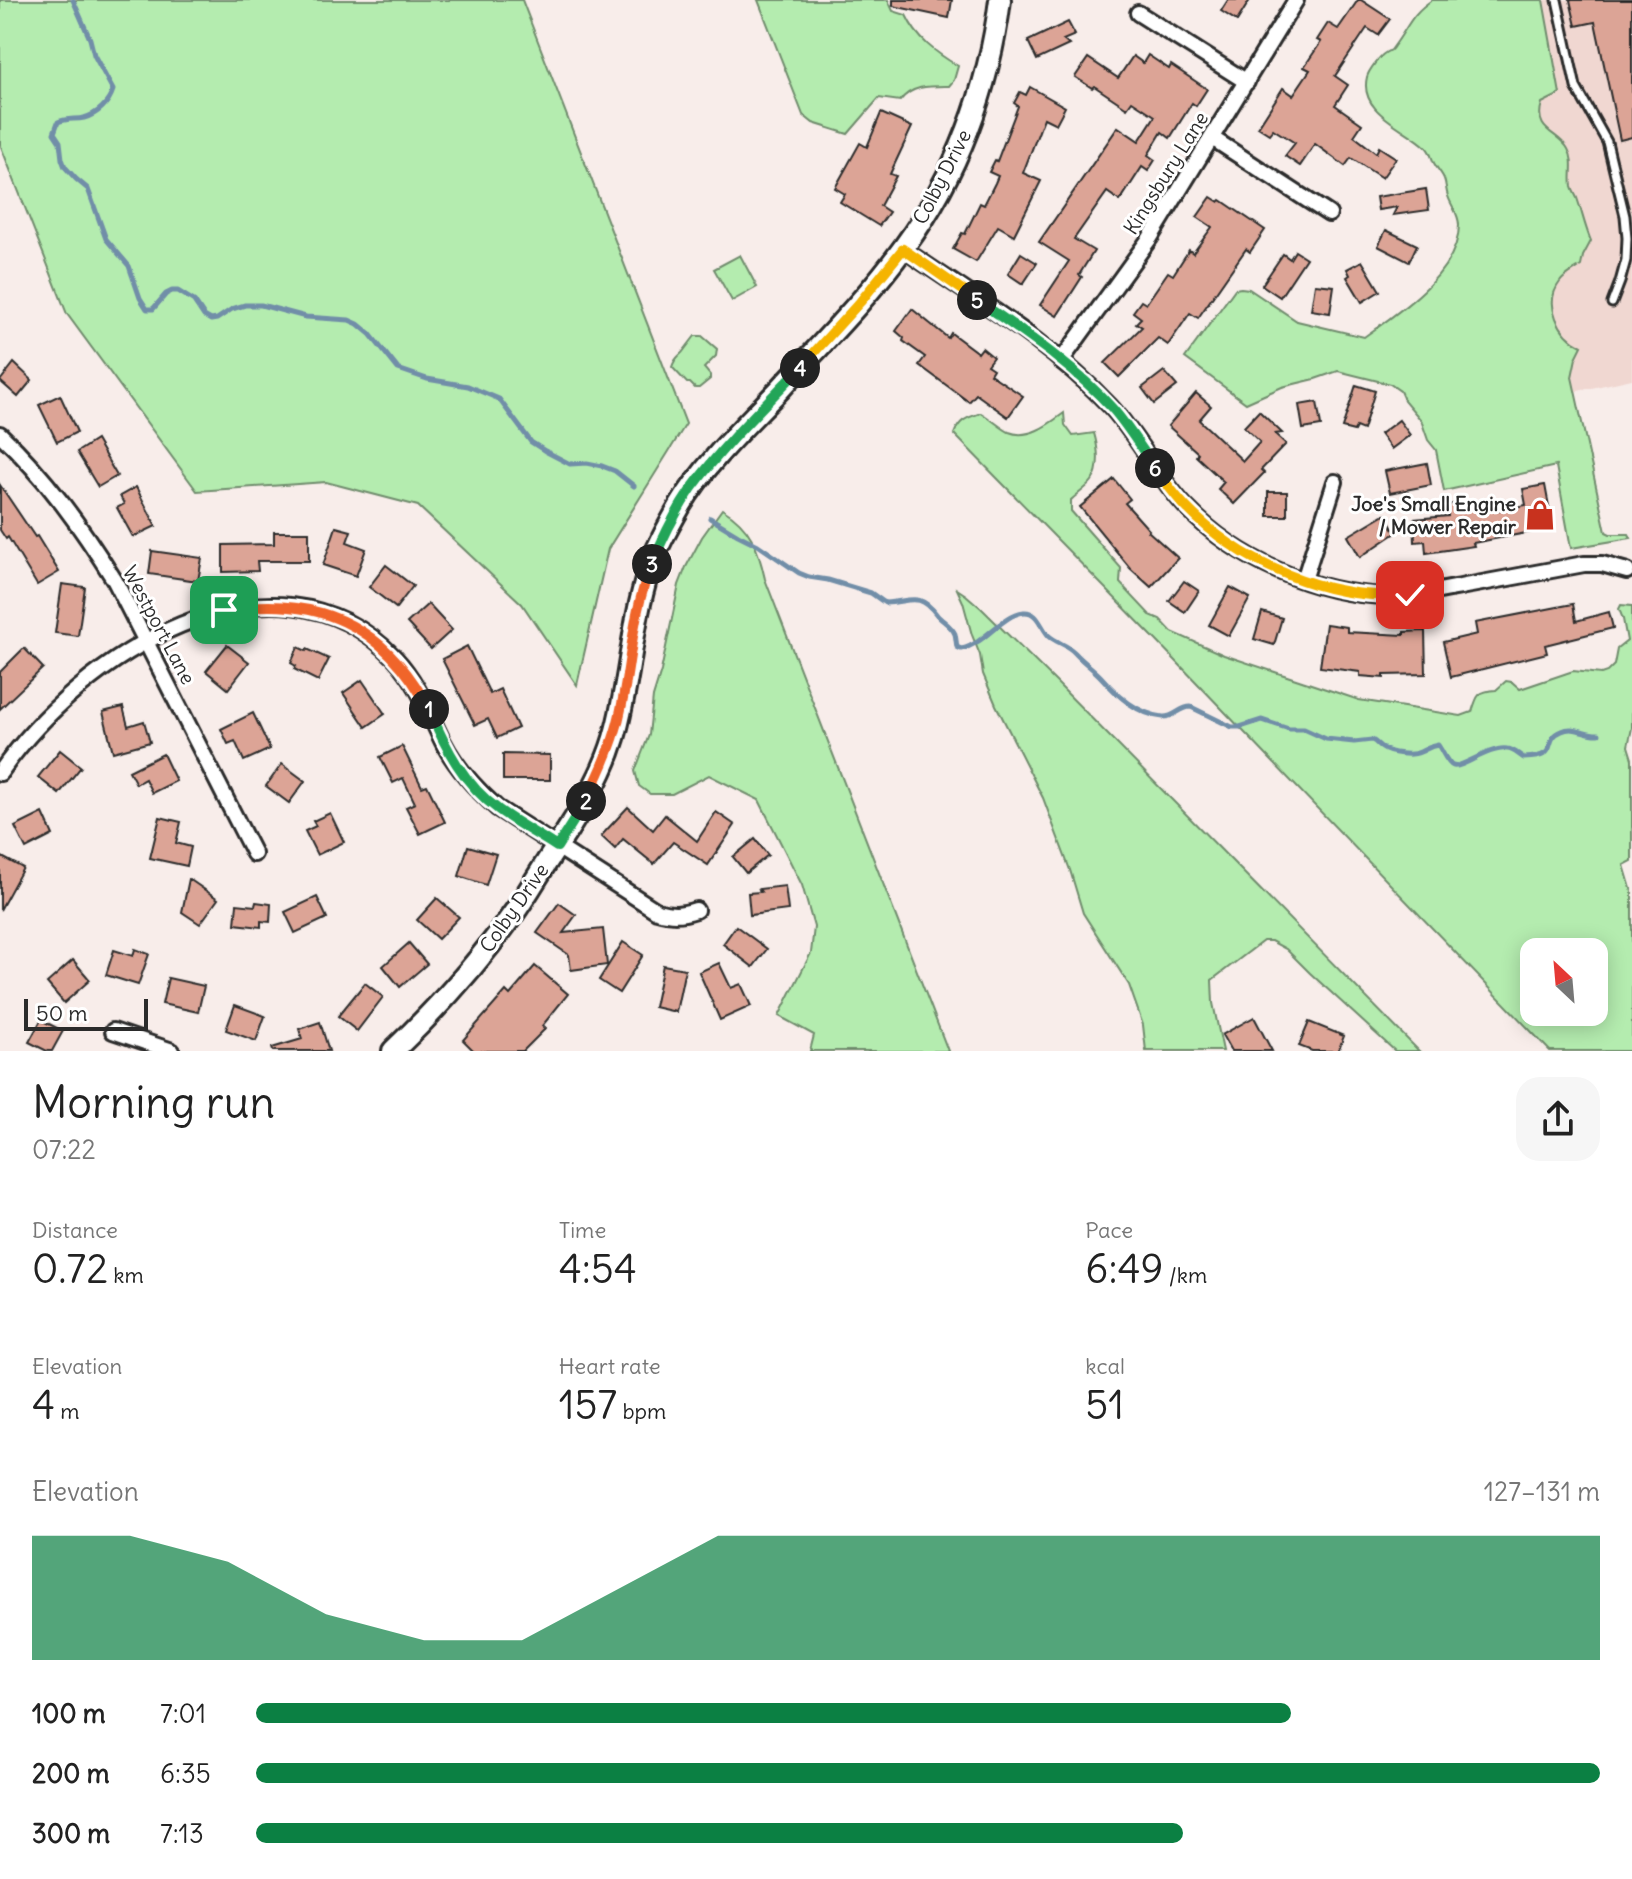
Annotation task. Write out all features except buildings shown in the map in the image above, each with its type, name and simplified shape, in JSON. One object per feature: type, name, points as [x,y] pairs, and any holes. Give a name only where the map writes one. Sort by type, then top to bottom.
[{"type":"street","name":"Colby Drive","points":[[393,1051],[482,955],[516,910],[586,800],[613,742],[649,571],[682,504],[708,468],[860,302],[903,249],[933,202],[967,132],[991,54],[1000,0]]},
{"type":"street","name":"Kingsbury Lane","points":[[1061,361],[1150,238],[1296,0]]},
{"type":"street","points":[[1138,13],[1247,82]]},
{"type":"street","points":[[1212,138],[1329,214]]},
{"type":"street","points":[[903,249],[1061,361],[1112,408],[1174,493],[1197,518],[1249,556],[1304,580],[1338,590],[1388,596],[1427,593],[1584,564],[1602,564],[1627,571]]},
{"type":"street","name":"Westport Lane","points":[[0,434],[60,499],[115,581],[254,854]]},
{"type":"street","points":[[1304,580],[1335,482]]},
{"type":"street","points":[[0,773],[61,701],[92,676],[146,642],[203,616],[224,610],[250,605],[304,608],[350,624],[377,641],[396,659],[416,684],[443,743],[458,767],[497,808],[657,911],[683,915],[696,910]]},
{"type":"street","points":[[113,1031],[172,1051]]},
{"type":"lane","points":[[1557,0],[1576,87],[1607,142],[1625,216],[1626,260],[1612,303]]},
{"type":"shaded area","points":[[1472,0],[1632,0],[1632,379],[1551,397]]},
{"type":"green space","points":[[0,0],[522,0],[686,424],[608,549],[577,685],[522,604],[418,506],[326,482],[197,491],[67,314],[0,144]]},
{"type":"green space","points":[[758,0],[888,0],[893,11],[906,15],[928,45],[958,66],[954,80],[949,86],[916,89],[900,101],[879,98],[848,134],[813,123],[803,115]]},
{"type":"green space","points":[[1432,0],[1543,0],[1560,94],[1542,103],[1541,120],[1564,143],[1570,154],[1572,187],[1591,241],[1581,266],[1560,282],[1555,291],[1553,309],[1560,327],[1582,346],[1572,377],[1606,532],[1629,534],[1631,538],[1571,548],[1556,466],[1444,491],[1436,450],[1428,440],[1421,420],[1400,391],[1390,384],[1338,371],[1282,387],[1246,403],[1185,358],[1235,289],[1249,289],[1297,321],[1364,337],[1394,316],[1438,275],[1456,243],[1459,225],[1443,177],[1428,149],[1377,110],[1366,90],[1367,77],[1374,64],[1391,50],[1414,16]]},
{"type":"green space","points":[[740,255],[757,287],[732,301],[714,269]]},
{"type":"green space","points":[[695,336],[702,336],[717,349],[716,356],[704,368],[710,379],[699,388],[687,383],[672,367]]},
{"type":"green space","points":[[981,413],[1009,432],[1024,434],[1038,430],[1064,413],[1065,425],[1073,436],[1094,433],[1097,470],[1090,484],[1071,500],[1071,511],[1121,568],[1120,583],[1150,615],[1160,619],[1172,632],[1224,655],[1359,700],[1461,716],[1472,712],[1479,695],[1496,690],[1506,681],[1520,689],[1573,671],[1607,672],[1614,665],[1617,649],[1627,641],[1619,609],[1621,605],[1632,606],[1632,728],[1628,746],[1632,759],[1632,861],[1624,865],[1632,892],[1632,1051],[1550,1051],[1526,1026],[1608,1026],[1608,938],[1520,938],[1520,1020],[954,434],[961,422]]},
{"type":"green space","points":[[722,509],[747,530],[756,548],[765,579],[948,1051],[810,1051],[814,1035],[779,1016],[811,953],[814,927],[802,885],[759,800],[709,775],[672,794],[650,794],[639,786],[635,771],[649,735],[653,697],[679,585],[702,537]]},
{"type":"green space","points":[[957,589],[981,608],[1057,683],[1419,1051],[1395,1051],[1286,949],[1271,941],[1263,941],[1212,980],[1213,1003],[1223,1051],[1146,1051],[1143,1025],[1129,985],[1083,913],[1043,798],[983,674],[980,655]]},
{"type":"waterway","points":[[73,0],[94,55],[113,90],[98,111],[84,118],[58,122],[54,133],[60,142],[65,167],[88,189],[106,239],[129,266],[147,309],[153,309],[166,294],[178,291],[194,301],[204,316],[211,320],[245,305],[261,305],[306,317],[349,320],[370,334],[398,369],[427,379],[468,386],[499,399],[531,442],[570,464],[587,463],[615,471],[634,486]]},
{"type":"waterway","points":[[710,518],[809,577],[871,593],[885,603],[914,600],[925,603],[952,628],[957,647],[961,649],[978,642],[1008,618],[1029,612],[1049,636],[1072,650],[1121,697],[1136,708],[1154,715],[1167,717],[1191,707],[1232,727],[1262,720],[1289,729],[1304,729],[1326,739],[1372,740],[1386,750],[1401,754],[1416,753],[1438,745],[1453,766],[1500,749],[1512,750],[1524,758],[1543,755],[1552,739],[1567,729],[1599,734]]},
{"type":"place","name":"Joe's Small Engine / Mower Repair","points":[[1540,515]]},
{"type":"route","points":[[224,610],[250,605],[304,608],[331,615],[377,641],[416,684],[443,743],[476,789],[497,808],[557,847],[597,780],[613,742],[649,571],[682,504],[708,468],[860,302],[903,249],[1047,349],[1077,374],[1126,425],[1185,506],[1222,538],[1249,556],[1304,580],[1363,594],[1410,595]]}]
